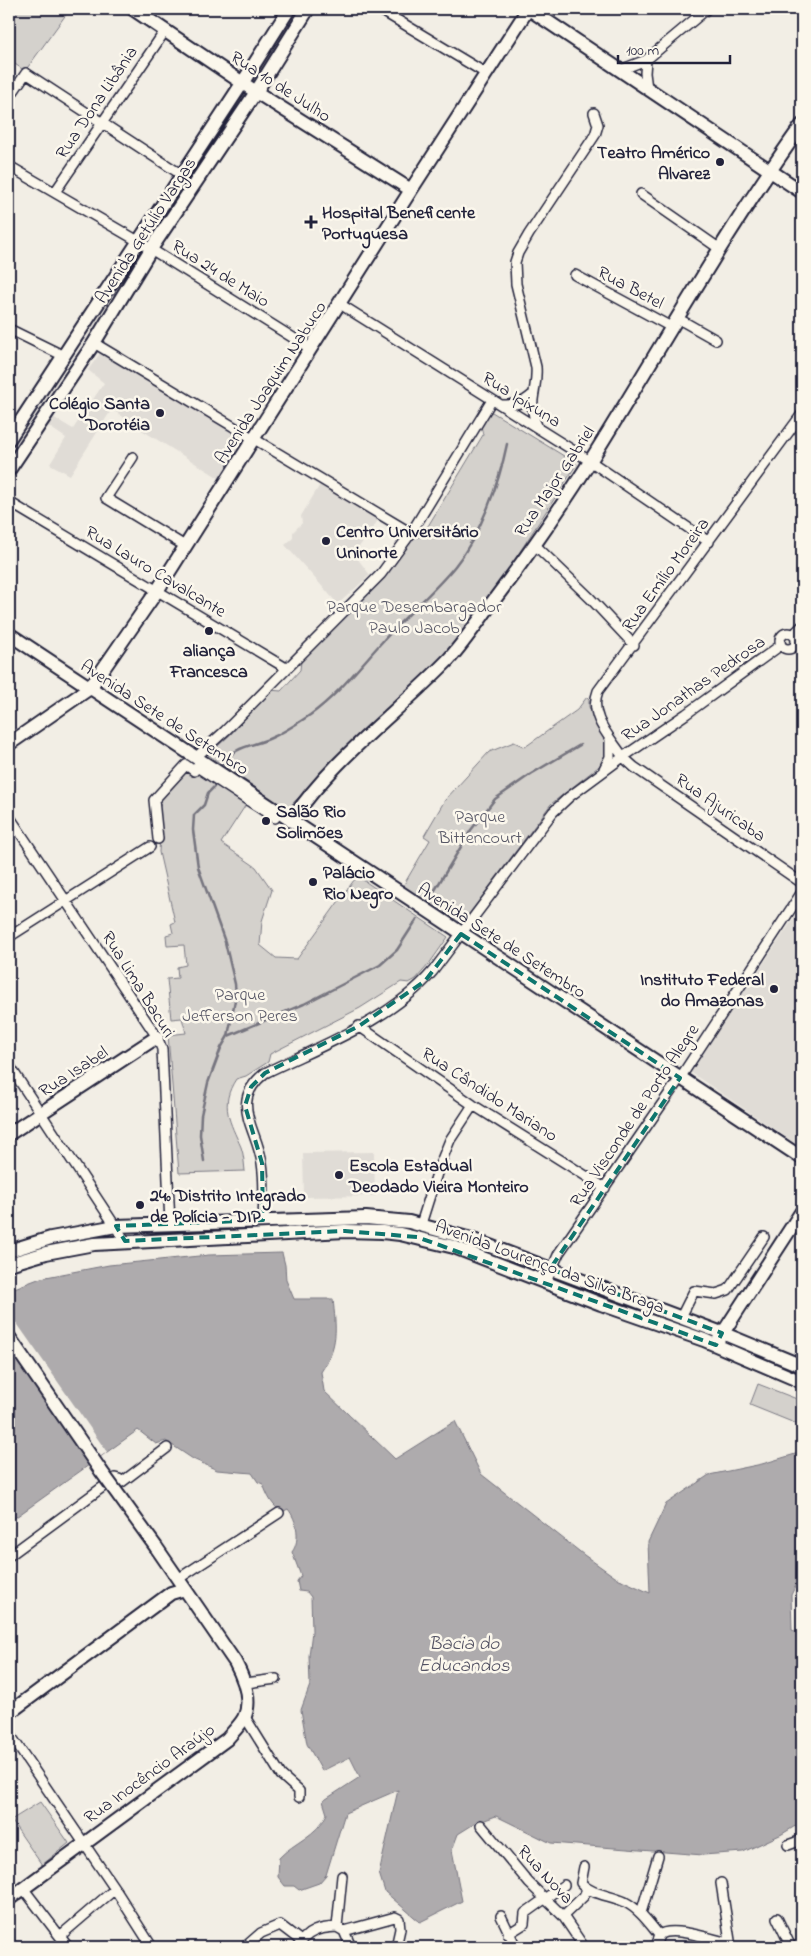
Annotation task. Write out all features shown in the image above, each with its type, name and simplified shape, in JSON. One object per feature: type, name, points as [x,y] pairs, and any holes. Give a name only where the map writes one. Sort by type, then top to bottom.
[{"type":"street","name":"Rua 10 de Julho","points":[[133,9],[256,92],[411,190]]},
{"type":"street","name":"Avenida Getúlio Vargas","points":[[9,439],[289,9]]},
{"type":"street","name":"Avenida Getúlio Vargas","points":[[9,470],[94,342],[151,249],[256,92],[308,9]]},
{"type":"street","points":[[379,9],[486,74]]},
{"type":"street","points":[[529,9],[802,192]]},
{"type":"street","name":"Avenida Joaquim Nabuco","points":[[9,744],[90,688],[157,591],[411,190],[529,9]]},
{"type":"street","points":[[620,70],[646,60],[707,9]]},
{"type":"street","name":"Rua Dona Libânia","points":[[55,192],[164,31]]},
{"type":"street","points":[[646,60],[647,88]]},
{"type":"street","points":[[9,98],[26,73],[182,175]]},
{"type":"street","points":[[538,428],[532,411],[532,395],[537,376],[536,367],[516,284],[515,262],[529,234],[595,135],[598,124],[594,113]]},
{"type":"street","name":"Rua Major Gabriel","points":[[290,821],[342,760],[450,657],[496,598],[590,462],[720,249],[770,170],[802,125]]},
{"type":"street","name":"Rua 24 de Maio","points":[[9,166],[138,241],[311,349]]},
{"type":"street","points":[[641,194],[720,249]]},
{"type":"street","name":"Rua Betel","points":[[575,275],[674,323],[716,340]]},
{"type":"street","name":"Rua Ipixuna","points":[[340,304],[538,428],[709,542]]},
{"type":"street","points":[[9,329],[64,356]]},
{"type":"street","points":[[94,342],[411,533]]},
{"type":"street","points":[[502,405],[515,405],[524,402],[532,395]]},
{"type":"street","points":[[195,758],[225,731],[381,574],[411,533],[492,400]]},
{"type":"street","name":"Rua Emílio Moreira","points":[[622,757],[597,717],[595,699],[602,684],[634,645],[802,414]]},
{"type":"street","points":[[133,457],[106,498],[186,546]]},
{"type":"street","name":"Rua Lauro Cavalcante","points":[[9,502],[286,668]]},
{"type":"street","points":[[534,544],[590,598],[634,645]]},
{"type":"street","name":"Rua Jonathas Pedrosa","points":[[263,1220],[264,1178],[262,1163],[260,1151],[250,1127],[245,1106],[251,1087],[256,1079],[265,1072],[359,1026],[416,990],[433,972],[553,812],[600,773],[781,645],[780,640],[782,636],[789,633],[793,636],[802,626]]},
{"type":"street","name":"Avenida Sete de Setembro","points":[[9,634],[802,1158]]},
{"type":"street","name":"Rua Jonathas Pedrosa","points":[[600,773],[610,757],[610,738]]},
{"type":"street","name":"Rua Ajuricaba","points":[[622,757],[802,883]]},
{"type":"street","points":[[158,839],[154,800],[186,765],[194,771],[197,767],[275,818]]},
{"type":"street","name":"Rua Lima Bacuri","points":[[9,816],[157,1037],[162,1049],[170,1224]]},
{"type":"street","points":[[9,937],[150,847]]},
{"type":"street","name":"Rua Visconde de Porto Alegre","points":[[546,1282],[559,1253],[680,1078],[802,892]]},
{"type":"street","name":"Rua Cândido Mariano","points":[[359,1026],[474,1104],[605,1188]]},
{"type":"street","name":"Rua Isabel","points":[[9,1134],[157,1037]]},
{"type":"street","points":[[9,1065],[125,1242]]},
{"type":"street","points":[[422,1224],[450,1140],[474,1104]]},
{"type":"street","points":[[716,1345],[802,1211]]},
{"type":"street","name":"Avenida Lourenço da Silva Braga","points":[[9,1251],[51,1238],[116,1226],[263,1220],[381,1218],[422,1224],[471,1239],[722,1333],[802,1366]]},
{"type":"street","points":[[232,1221],[234,1237]]},
{"type":"street","name":"Avenida Lourenço da Silva Braga","points":[[9,1264],[72,1247],[125,1242],[344,1232],[382,1232],[417,1237],[466,1252],[716,1345],[802,1382]]},
{"type":"street","points":[[681,1318],[694,1290],[716,1294],[728,1290],[764,1237]]},
{"type":"street","points":[[466,1252],[471,1239]]},
{"type":"street","points":[[9,1337],[235,1662],[246,1683],[245,1717],[281,1775],[300,1792],[299,1797]]},
{"type":"street","points":[[9,1556],[115,1478],[122,1482],[167,1448]]},
{"type":"street","points":[[9,1713],[279,1513]]},
{"type":"street","points":[[246,1683],[276,1679]]},
{"type":"street","name":"Rua Inocêncio Araújo","points":[[9,1899],[227,1739],[245,1717]]},
{"type":"street","points":[[9,1733],[152,1947]]},
{"type":"street","name":"Rua Nova","points":[[480,1826],[513,1865],[563,1916],[584,1947]]},
{"type":"street","points":[[788,1845],[802,1840]]},
{"type":"street","points":[[641,1913],[658,1856]]},
{"type":"street","points":[[584,1867],[581,1883],[587,1889],[626,1902],[641,1913],[659,1936]]},
{"type":"street","points":[[342,1876],[340,1929],[352,1947]]},
{"type":"street","points":[[657,1947],[656,1944],[659,1936],[664,1932],[676,1931],[731,1945],[721,1882]]},
{"type":"street","points":[[508,1934],[524,1924],[524,1914],[564,1885]]},
{"type":"street","points":[[23,1888],[68,1947]]},
{"type":"street","points":[[60,1936],[115,1889]]},
{"type":"street","points":[[563,1916],[584,1896],[587,1889]]},
{"type":"street","points":[[501,1916],[508,1934],[516,1947]]},
{"type":"street","points":[[245,1947],[261,1933],[280,1925],[300,1944],[313,1931],[320,1928],[340,1929],[396,1917],[400,1929],[396,1947]]},
{"type":"street","points":[[777,1918],[791,1947]]},
{"type":"highlighted area","points":[[461,934],[680,1078],[550,1269],[722,1333],[716,1345],[417,1237],[345,1231],[125,1241],[116,1226],[263,1220],[262,1163],[245,1106],[251,1087],[265,1073],[359,1026],[425,981]]},
{"type":"shaded area","name":"Colégio Santa Dorotéia","points":[[101,352],[243,438],[219,478],[140,429],[112,409],[70,475],[50,464],[66,438],[48,426],[53,417],[73,429],[104,383],[88,370]]},
{"type":"shaded area","name":"Centro Universitário Uninorte","points":[[321,483],[379,519],[354,554],[370,575],[338,604],[285,545],[293,538],[293,532],[302,523],[301,516]]},
{"type":"shaded area","name":"Instituto Federal do Amazonas","points":[[802,906],[802,1148],[690,1072]]},
{"type":"shaded area","name":"Escola Estadual Deodado Vieira Monteiro","points":[[374,1152],[375,1196],[304,1197],[303,1153]]},
{"type":"green space","points":[[9,9],[70,9],[25,71],[9,60]]},
{"type":"green space","name":"Parque Desembargador Paulo Jacob","points":[[492,412],[577,464],[476,619],[447,655],[289,807],[285,808],[208,755],[232,733],[270,690],[281,691],[300,670],[301,661],[389,571],[414,538],[422,536],[483,435],[481,426],[488,414]]},
{"type":"green space","name":"Parque Bittencourt","points":[[587,697],[589,699],[589,707],[607,742],[607,760],[551,804],[460,926],[403,886],[430,840],[424,836],[445,800],[489,752],[514,742],[525,747],[577,710]]},
{"type":"green space","name":"Parque Jefferson Peres","points":[[185,767],[197,770],[247,803],[221,843],[256,867],[272,890],[262,921],[260,945],[276,958],[297,959],[357,876],[448,937],[416,979],[409,983],[401,982],[360,1008],[270,1054],[268,1062],[246,1076],[236,1079],[231,1088],[227,1105],[230,1121],[242,1150],[245,1171],[179,1173],[168,1035],[186,1033],[182,1018],[171,1019],[167,979],[178,978],[177,967],[186,965],[184,945],[167,946],[166,935],[173,933],[171,924],[175,922],[159,852],[158,810],[161,804],[157,800]]},
{"type":"green space","points":[[758,1384],[802,1401],[802,1411],[797,1424],[750,1405]]},
{"type":"green space","points":[[40,1802],[69,1843],[42,1865],[11,1820]]},
{"type":"water","name":"Bacia do Educandos","points":[[282,1253],[286,1280],[294,1299],[333,1299],[335,1337],[331,1353],[321,1372],[324,1391],[395,1459],[455,1421],[481,1474],[615,1577],[650,1593],[648,1542],[666,1504],[709,1475],[762,1464],[802,1452],[802,1573],[791,1595],[792,1630],[802,1634],[802,1822],[782,1834],[743,1852],[703,1855],[551,1843],[496,1816],[474,1824],[458,1834],[452,1850],[462,1901],[420,1922],[385,1892],[379,1873],[398,1790],[345,1813],[326,1875],[319,1883],[299,1890],[294,1886],[285,1886],[278,1877],[279,1858],[323,1822],[327,1814],[323,1801],[360,1777],[350,1757],[322,1771],[307,1744],[301,1710],[310,1685],[311,1597],[307,1592],[299,1591],[297,1581],[301,1576],[292,1552],[295,1547],[297,1530],[294,1519],[288,1509],[282,1512],[275,1507],[263,1484],[258,1482],[252,1473],[217,1470],[193,1459],[166,1441],[156,1444],[138,1430],[9,1522],[9,1290],[41,1278],[109,1265],[209,1255]]},
{"type":"pier","points":[[9,1312],[107,1452],[89,1464],[9,1350]]},
{"type":"waterway","points":[[223,764],[232,753],[281,733],[320,707],[339,690],[391,632],[455,566],[473,539],[488,508],[507,444]]},
{"type":"waterway","points":[[429,900],[471,830],[495,799],[531,774],[580,745]]},
{"type":"waterway","points":[[204,1161],[200,1135],[201,1115],[208,1083],[221,1048],[228,1036],[236,995],[225,942],[198,867],[193,830],[194,815],[204,805],[208,793],[214,787],[215,782]]},
{"type":"waterway","points":[[228,1036],[304,1004],[380,965],[397,950],[417,919]]},
{"type":"place","name":"Teatro Américo Alvarez","points":[[720,162]]},
{"type":"place","name":"Hospital Beneficente Portuguesa","points":[[311,222]]},
{"type":"place","name":"Colégio Santa Dorotéia","points":[[160,413]]},
{"type":"place","name":"Centro Universitário Uninorte","points":[[326,541]]},
{"type":"place","name":"aliança Francesca","points":[[209,631]]},
{"type":"place","name":"Salão Rio Solimões","points":[[266,821]]},
{"type":"place","name":"Palácio Rio Negro","points":[[313,882]]},
{"type":"place","name":"Instituto Federal do Amazonas","points":[[774,989]]},
{"type":"place","name":"Escola Estadual Deodado Vieira Monteiro","points":[[339,1175]]},
{"type":"place","name":"24º Distrito Integrado de Polícia - DIP","points":[[140,1205]]}]
